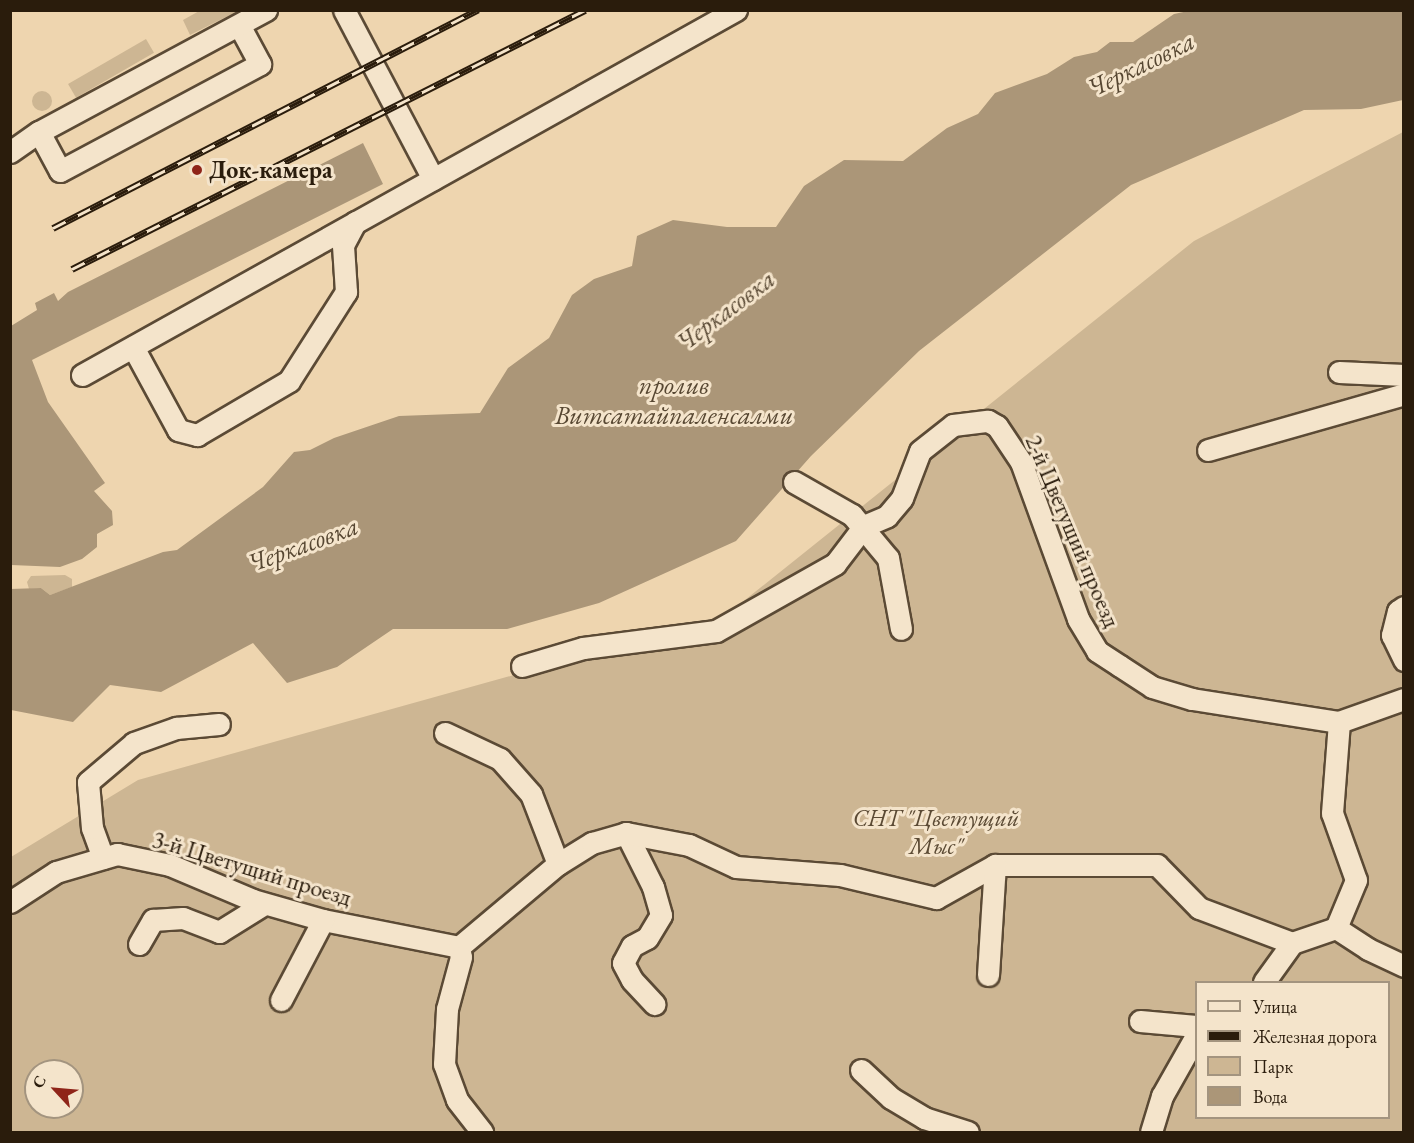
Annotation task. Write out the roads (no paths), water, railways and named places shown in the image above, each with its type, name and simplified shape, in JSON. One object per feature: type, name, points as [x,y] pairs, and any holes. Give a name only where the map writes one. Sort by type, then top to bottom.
[{"type":"street","points":[[10,152],[39,132],[266,10]]},
{"type":"street","points":[[344,10],[433,179]]},
{"type":"street","points":[[82,375],[736,10]]},
{"type":"street","points":[[39,132],[60,171],[260,64],[239,25]]},
{"type":"street","points":[[133,347],[178,430],[197,435],[289,381],[346,292],[342,245],[355,222]]},
{"type":"street","points":[[1339,372],[1404,375]]},
{"type":"street","points":[[1208,450],[1404,394]]},
{"type":"street","name":"2-й Цветущий проезд","points":[[522,666],[583,648],[716,631],[835,564],[864,526],[887,516],[902,498],[920,451],[952,425],[988,421],[998,426],[1021,462],[1078,619],[1097,651],[1152,687],[1192,699],[1339,722],[1404,699]]},
{"type":"street","points":[[795,482],[864,526],[888,558],[902,629]]},
{"type":"street","points":[[1404,607],[1398,611],[1392,635],[1404,660]]},
{"type":"street","points":[[1265,981],[1292,943],[1336,928],[1356,880],[1332,813],[1339,722]]},
{"type":"street","points":[[103,858],[92,828],[88,782],[134,743],[176,728],[219,724]]},
{"type":"street","points":[[445,733],[500,759],[531,794],[558,864]]},
{"type":"street","points":[[482,1132],[457,1100],[444,1064],[447,1009],[461,957],[459,947],[558,864],[592,843],[626,833],[689,845],[736,867],[840,875],[936,898],[995,865],[1157,865],[1199,908],[1292,943]]},
{"type":"street","points":[[626,833],[653,887],[661,915],[647,938],[632,946],[623,963],[632,980],[654,1004]]},
{"type":"street","name":"3-й Цветущий проезд","points":[[10,902],[56,872],[117,854],[170,865],[264,903],[323,920],[459,947]]},
{"type":"street","points":[[988,975],[995,865]]},
{"type":"street","points":[[140,944],[153,920],[183,918],[219,932],[264,903]]},
{"type":"street","points":[[281,999],[323,920]]},
{"type":"street","points":[[1336,928],[1368,950],[1404,966]]},
{"type":"street","points":[[1140,1021],[1195,1026]]},
{"type":"street","points":[[1151,1132],[1162,1096],[1195,1039]]},
{"type":"street","points":[[861,1070],[891,1098],[924,1118],[968,1132]]},
{"type":"water","name":"пролив Витсатайпаленсалми","points":[[1193,10],[1403,11],[1403,100],[1361,109],[1304,110],[1131,185],[919,351],[811,456],[736,541],[599,603],[507,629],[393,629],[337,667],[287,683],[253,643],[161,692],[110,685],[73,722],[11,710],[10,589],[41,588],[50,595],[163,552],[177,550],[263,487],[294,452],[310,450],[334,438],[399,416],[480,413],[508,368],[549,338],[572,295],[594,279],[632,266],[637,236],[673,220],[727,227],[776,227],[804,186],[844,160],[903,161],[947,128],[978,114],[995,93],[1047,74],[1074,57],[1097,52],[1110,42],[1133,42],[1174,14]]},
{"type":"water","points":[[363,143],[383,184],[32,360],[48,402],[105,483],[94,491],[112,511],[113,525],[97,534],[97,547],[82,559],[60,567],[11,565],[11,326],[37,310],[35,303],[54,293],[58,301],[68,292]]},
{"type":"railway","points":[[53,228],[478,10]]},
{"type":"railway","points":[[72,269],[585,10]]},
{"type":"place","name":"Док-камера","points":[[197,170]]},
{"type":"water label","name":"Черкасовка","points":[[1141,65]]},
{"type":"water label","name":"Черкасовка","points":[[726,311]]},
{"type":"water label","name":"Черкасовка","points":[[303,545]]},
{"type":"park label","name":"СНТ \"Цветущий Мыс\"","points":[[936,832]]}]
